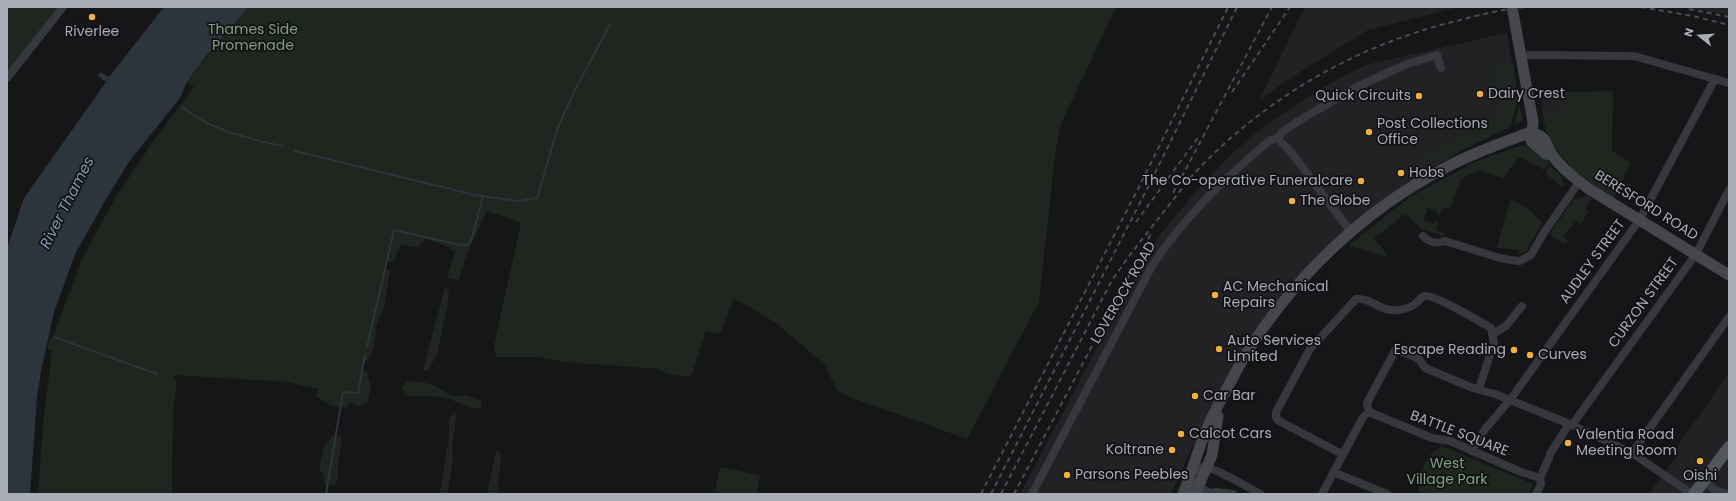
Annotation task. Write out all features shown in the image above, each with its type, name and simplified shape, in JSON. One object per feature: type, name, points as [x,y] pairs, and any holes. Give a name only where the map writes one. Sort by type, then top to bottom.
[{"type":"main road","points":[[1694,494],[1729,448]]},
{"type":"street","points":[[7,78],[63,7]]},
{"type":"street","points":[[1183,494],[1207,429],[1243,360],[1280,307],[1319,263],[1351,232],[1392,200],[1434,174],[1476,153],[1531,132],[1533,122],[1512,7]]},
{"type":"street","name":"LOVEROCK ROAD","points":[[1032,494],[1116,332],[1158,257],[1182,225],[1213,191],[1269,141],[1277,138],[1285,130],[1359,86],[1400,67],[1437,55],[1441,68]]},
{"type":"street","points":[[1529,55],[1634,56],[1729,83]]},
{"type":"street","name":"AUDLEY STREET","points":[[1471,451],[1485,429],[1510,400],[1640,219],[1714,79]]},
{"type":"street","name":"BERESFORD ROAD","points":[[1531,132],[1531,141],[1546,154],[1553,156],[1579,182],[1729,275]]},
{"type":"street","points":[[1277,138],[1291,152],[1351,232]]},
{"type":"street","points":[[1423,236],[1428,241],[1437,243],[1445,241],[1510,260],[1520,260],[1531,255],[1543,234],[1579,182]]},
{"type":"street","name":"CURZON STREET","points":[[1536,494],[1541,484],[1540,478],[1549,456],[1570,425],[1696,254],[1729,190]]},
{"type":"street","points":[[1342,454],[1279,421],[1276,417],[1276,412],[1310,349],[1356,299],[1365,299],[1389,310],[1400,311],[1414,305],[1423,296],[1428,296],[1444,302],[1491,328],[1494,334],[1494,342],[1479,390]]},
{"type":"street","points":[[1494,334],[1509,323],[1522,306]]},
{"type":"street","points":[[1632,453],[1729,317]]},
{"type":"street","points":[[1322,494],[1363,417],[1369,412],[1367,403],[1396,349],[1419,359],[1425,368],[1479,390],[1510,400],[1632,453],[1686,490],[1688,494]]},
{"type":"street","points":[[1196,491],[1212,455],[1220,403]]},
{"type":"street","name":"BATTLE SQUARE","points":[[1369,412],[1432,438],[1446,440],[1540,478]]},
{"type":"street","points":[[1212,455],[1215,463],[1223,474]]},
{"type":"street","points":[[1190,475],[1199,468],[1206,467],[1223,474],[1260,494]]},
{"type":"street","points":[[1333,472],[1387,494]]},
{"type":"street","points":[[1190,475],[1196,491]]},
{"type":"street","points":[[1704,481],[1715,490],[1726,494]]},
{"type":"street","points":[[1196,491],[1210,494],[1233,494]]},
{"type":"shaded area","points":[[1305,7],[1459,7],[1368,30],[1292,77],[1259,100]]},
{"type":"shaded area","points":[[1685,7],[1729,7],[1729,16],[1728,15]]},
{"type":"shaded area","points":[[1507,33],[1518,99],[1510,127],[1474,143],[1409,182],[1334,240],[1276,301],[1208,412],[1171,494],[1020,494],[1144,259],[1162,232],[1202,184],[1236,150],[1263,127],[1308,97],[1338,79],[1369,64]]},
{"type":"shaded area","points":[[1561,92],[1561,117],[1543,117],[1543,93]]},
{"type":"shaded area","points":[[1729,373],[1729,494],[1649,494],[1678,454],[1674,451]]},
{"type":"green space","points":[[7,7],[61,7],[7,79]]},
{"type":"green space","name":"Thames Side Promenade","points":[[249,7],[1116,7],[1061,124],[1055,155],[1039,302],[967,439],[847,396],[837,390],[824,364],[776,323],[734,298],[720,334],[706,331],[691,377],[668,374],[659,369],[566,362],[537,357],[496,357],[494,345],[521,223],[487,211],[468,251],[459,280],[447,278],[455,252],[449,247],[426,239],[418,247],[401,245],[392,263],[386,260],[384,268],[390,271],[384,308],[377,324],[374,346],[368,361],[364,360],[362,369],[367,372],[371,386],[368,401],[359,406],[350,403],[345,408],[331,406],[316,396],[318,389],[288,382],[173,375],[177,382],[173,411],[172,494],[38,494],[43,424],[52,350],[48,349],[49,340],[54,334],[82,259],[114,200],[150,146],[194,87],[187,82]]},
{"type":"green space","points":[[1513,63],[1518,99],[1510,127],[1429,166],[1425,156],[1467,134],[1466,124],[1500,120],[1494,67]]},
{"type":"green space","points":[[1613,91],[1612,151],[1631,163],[1613,199],[1569,165],[1552,143],[1546,131],[1543,117],[1561,117],[1561,92]]},
{"type":"green space","points":[[1519,106],[1523,118],[1521,122],[1514,125]]},
{"type":"green space","points":[[1523,145],[1535,150],[1550,164],[1544,170],[1522,158],[1517,159],[1503,178],[1479,170],[1461,179],[1450,209],[1442,207],[1440,215],[1438,215],[1438,212],[1427,208],[1424,221],[1435,223],[1438,221],[1436,230],[1444,233],[1444,236],[1422,229],[1405,214],[1374,238],[1387,254],[1385,257],[1349,245],[1410,197],[1479,160]]},
{"type":"green space","points":[[1550,166],[1562,177],[1564,188],[1545,173]]},
{"type":"green space","points":[[1589,196],[1592,199],[1585,209],[1589,211],[1581,224],[1576,221],[1563,237],[1569,242],[1563,244],[1550,233],[1575,198]]},
{"type":"green space","points":[[1510,200],[1528,209],[1542,223],[1526,251],[1519,254],[1518,250],[1497,248]]},
{"type":"green space","points":[[445,287],[449,291],[448,303],[437,354],[428,371],[423,370]]},
{"type":"green space","points":[[407,381],[423,382],[435,386],[453,396],[467,395],[482,401],[481,408],[472,408],[444,397],[409,396],[401,388]]},
{"type":"green space","points":[[457,411],[452,447],[453,458],[448,492],[449,494],[440,494],[449,435],[449,418]]},
{"type":"green space","points":[[340,435],[342,441],[338,461],[338,479],[334,486],[324,484],[324,475],[319,468],[324,447],[332,436]]},
{"type":"green space","name":"West Village Park","points":[[1442,446],[1533,484],[1529,494],[1426,494],[1418,491],[1419,480],[1424,465],[1430,455]]},
{"type":"green space","points":[[496,451],[500,451],[501,458],[497,494],[487,494]]},
{"type":"green space","points":[[720,467],[760,475],[757,494],[731,494],[715,491]]},
{"type":"water","name":"River Thames","points":[[164,7],[249,7],[206,56],[187,82],[180,98],[131,159],[76,252],[54,312],[41,371],[37,397],[30,494],[7,494],[7,248],[24,198],[106,82],[98,76],[100,72],[109,77]]},
{"type":"waterway","points":[[295,151],[475,195],[518,201],[537,198],[558,127],[575,90],[610,24]]},
{"type":"waterway","points":[[182,107],[205,122],[229,132],[282,146]]},
{"type":"waterway","points":[[367,347],[394,230],[460,245],[468,244],[472,238],[483,196]]},
{"type":"waterway","points":[[54,337],[157,374]]},
{"type":"waterway","points":[[326,494],[343,392],[358,393],[365,355]]},
{"type":"railway","points":[[981,494],[1142,181],[1228,7]]},
{"type":"railway","points":[[991,494],[1149,185],[1237,7]]},
{"type":"railway","points":[[1173,193],[1272,7]]},
{"type":"railway","points":[[1232,92],[1290,7]]},
{"type":"railway","points":[[1001,494],[1111,282],[1133,250],[1188,181],[1217,151],[1246,125],[1277,102],[1309,81],[1343,62],[1379,46],[1415,33],[1479,15],[1507,9],[1526,7]]},
{"type":"railway","points":[[1641,7],[1693,16],[1729,25]]},
{"type":"railway","points":[[1689,9],[1729,17]]},
{"type":"railway","points":[[1136,222],[1200,135]]},
{"type":"railway","points":[[1014,494],[1152,232]]},
{"type":"place","name":"Riverlee","points":[[92,17]]},
{"type":"place","name":"Dairy Crest","points":[[1480,94]]},
{"type":"place","name":"Quick Circuits","points":[[1419,96]]},
{"type":"place","name":"Post Collections Office","points":[[1369,132]]},
{"type":"place","name":"Hobs","points":[[1401,173]]},
{"type":"place","name":"The Co-operative Funeralcare","points":[[1361,181]]},
{"type":"place","name":"The Globe","points":[[1292,201]]},
{"type":"place","name":"AC Mechanical Repairs","points":[[1215,295]]},
{"type":"place","name":"Auto Services Limited","points":[[1219,349]]},
{"type":"place","name":"Escape Reading","points":[[1514,350]]},
{"type":"place","name":"Curves","points":[[1530,355]]},
{"type":"place","name":"Car Bar","points":[[1195,396]]},
{"type":"place","name":"Calcot Cars","points":[[1181,434]]},
{"type":"place","name":"Valentia Road Meeting Room","points":[[1568,443]]},
{"type":"place","name":"Koltrane","points":[[1172,450]]},
{"type":"place","name":"Oishi","points":[[1700,461]]},
{"type":"place","name":"Parsons Peebles","points":[[1067,475]]}]
